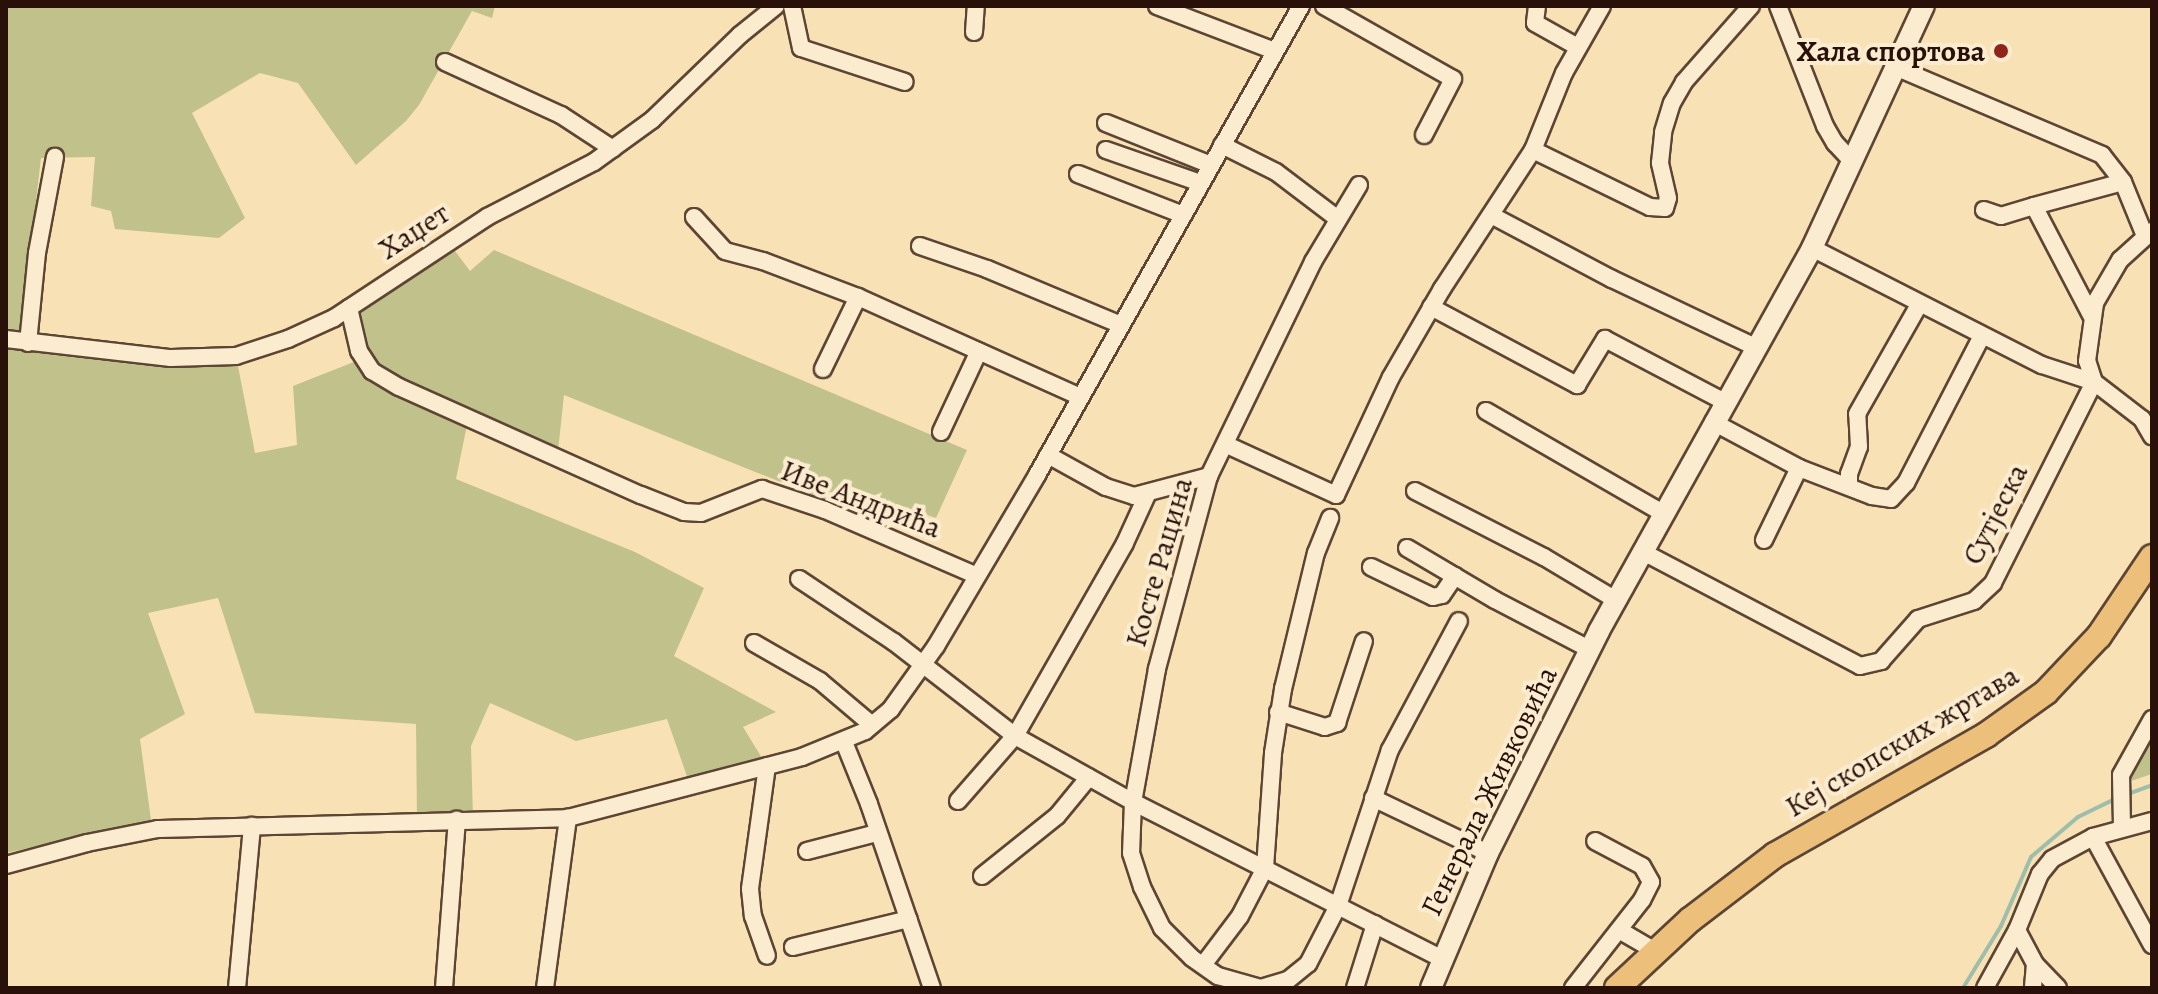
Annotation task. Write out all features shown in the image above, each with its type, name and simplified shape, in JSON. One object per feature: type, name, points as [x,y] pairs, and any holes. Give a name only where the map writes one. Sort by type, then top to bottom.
[{"type":"main road","name":"Кеј скопских жртава","points":[[1617,988],[1714,900],[1775,855],[1884,790],[1949,757],[2028,706],[2072,666],[2099,636],[2152,557]]},
{"type":"street","name":"Хаџет","points":[[6,339],[171,358],[236,356],[288,339],[349,308],[487,217],[613,149],[652,120],[721,52],[776,6]]},
{"type":"street","points":[[792,6],[801,48],[905,82]]},
{"type":"street","points":[[974,32],[976,6]]},
{"type":"street","points":[[1157,6],[1275,51]]},
{"type":"street","points":[[6,865],[87,843],[158,829],[568,818],[767,766],[844,742],[872,725],[891,709],[923,665],[1048,455],[1301,6]]},
{"type":"street","points":[[1324,6],[1453,79],[1424,135]]},
{"type":"street","points":[[1537,6],[1535,23],[1578,47]]},
{"type":"street","points":[[1227,445],[1336,495],[1391,377],[1431,307],[1533,150],[1578,47],[1602,6]]},
{"type":"street","points":[[1533,150],[1650,207],[1665,208],[1668,198],[1660,153],[1672,103],[1684,82],[1751,6]]},
{"type":"street","points":[[1778,6],[1825,126],[1835,143],[1852,161]]},
{"type":"street","name":"Генерала Живковића","points":[[1431,988],[1488,853],[1616,600],[1812,248],[1924,6]]},
{"type":"street","points":[[445,62],[561,115],[613,149]]},
{"type":"street","points":[[1895,67],[2096,151],[2114,167],[2149,233],[2112,270],[2091,315],[2087,361],[2094,382]]},
{"type":"street","points":[[1106,123],[1211,165]]},
{"type":"street","points":[[1222,145],[1276,172],[1338,219]]},
{"type":"street","points":[[1106,150],[1200,183]]},
{"type":"street","points":[[28,343],[37,253],[55,157]]},
{"type":"street","points":[[1078,174],[1183,215]]},
{"type":"street","points":[[1984,210],[2001,216],[2123,182]]},
{"type":"street","name":"Косте Рацина","points":[[1261,988],[1218,976],[1162,928],[1142,887],[1130,845],[1133,802],[1165,632],[1209,476],[1227,445],[1288,311],[1359,185]]},
{"type":"street","points":[[2034,206],[2091,315]]},
{"type":"street","points":[[1491,215],[1612,279],[1757,348]]},
{"type":"street","points":[[694,217],[725,251],[763,261],[858,297],[1081,397]]},
{"type":"street","points":[[920,246],[987,269],[1121,325]]},
{"type":"street","points":[[1812,248],[1982,336],[2063,374],[2094,382],[2142,419],[2152,436]]},
{"type":"street","points":[[823,369],[858,297]]},
{"type":"street","points":[[1849,485],[1849,474],[1859,447],[1857,414],[1919,305]]},
{"type":"street","points":[[1431,307],[1577,385],[1605,339],[1725,402]]},
{"type":"street","name":"Иве Андрића","points":[[349,308],[359,351],[372,371],[399,387],[684,512],[701,513],[762,489],[825,510],[975,575]]},
{"type":"street","points":[[1713,422],[1799,468],[1880,499],[1896,497],[1982,336]]},
{"type":"street","points":[[941,432],[979,351]]},
{"type":"street","name":"Сутјеска","points":[[1643,552],[1860,666],[1874,665],[1886,657],[1918,619],[1974,601],[1993,583],[2094,382]]},
{"type":"street","points":[[1486,411],[1663,513]]},
{"type":"street","points":[[1048,455],[1114,491],[1147,495],[1209,476]]},
{"type":"street","points":[[1764,540],[1799,468]]},
{"type":"street","points":[[1415,491],[1552,562],[1616,600]]},
{"type":"street","points":[[958,801],[1015,736],[1125,543],[1147,495]]},
{"type":"street","points":[[1203,965],[1240,916],[1265,868],[1278,712],[1304,598],[1330,518]]},
{"type":"street","name":"Генерала Живковића","points":[[1407,548],[1591,650]]},
{"type":"street","points":[[1371,567],[1433,597],[1442,595],[1455,576]]},
{"type":"street","points":[[799,579],[923,665],[1015,736],[1177,825],[1375,924]]},
{"type":"street","points":[[1261,988],[1278,985],[1302,970],[1321,942],[1338,906],[1373,798],[1400,730],[1459,621]]},
{"type":"street","points":[[1278,712],[1325,727],[1337,723],[1364,641]]},
{"type":"street","points":[[754,643],[820,681],[872,725]]},
{"type":"street","points":[[2121,820],[2119,785],[2127,763],[2152,719]]},
{"type":"street","points":[[844,742],[932,988]]},
{"type":"street","points":[[767,766],[750,889],[753,916],[767,956]]},
{"type":"street","points":[[982,876],[1057,816],[1089,777]]},
{"type":"street","points":[[1373,798],[1488,853]]},
{"type":"street","points":[[545,988],[568,818]]},
{"type":"street","points":[[444,988],[457,819]]},
{"type":"street","points":[[1985,988],[2017,930],[2040,874],[2066,849],[2121,820],[2152,821]]},
{"type":"street","points":[[237,988],[252,826]]},
{"type":"street","points":[[807,851],[877,833]]},
{"type":"street","points":[[2093,837],[2152,945]]},
{"type":"street","points":[[1573,988],[1650,888],[1650,877],[1642,866],[1595,841]]},
{"type":"street","points":[[793,947],[909,919]]},
{"type":"street","name":"Генерала Живковића","points":[[1355,988],[1375,924],[1442,959]]},
{"type":"street","points":[[1619,930],[1655,951]]},
{"type":"street","points":[[2017,930],[2035,964],[2058,988]]},
{"type":"street","points":[[2033,988],[2035,964]]},
{"type":"green space","points":[[6,6],[495,6],[492,18],[472,11],[419,105],[406,121],[356,165],[298,83],[260,73],[192,113],[245,218],[219,238],[115,229],[111,211],[91,206],[95,157],[41,158],[20,341],[236,356],[255,453],[297,445],[293,386],[369,356],[360,313],[452,247],[470,271],[494,250],[967,450],[936,518],[883,500],[870,518],[564,395],[558,451],[470,410],[456,479],[635,552],[704,588],[674,656],[776,712],[743,727],[767,766],[690,785],[667,719],[576,741],[490,703],[471,746],[473,818],[417,820],[416,724],[255,713],[218,598],[148,613],[185,714],[140,739],[151,820],[6,853]]},
{"type":"green space","points":[[2152,719],[2152,774],[2119,785]]},
{"type":"waterway","points":[[2125,795],[2152,785]]},
{"type":"waterway","points":[[1963,988],[2001,926],[2031,857],[2078,817],[2117,798]]},
{"type":"place","name":"Хала спортова","points":[[2001,51]]}]
